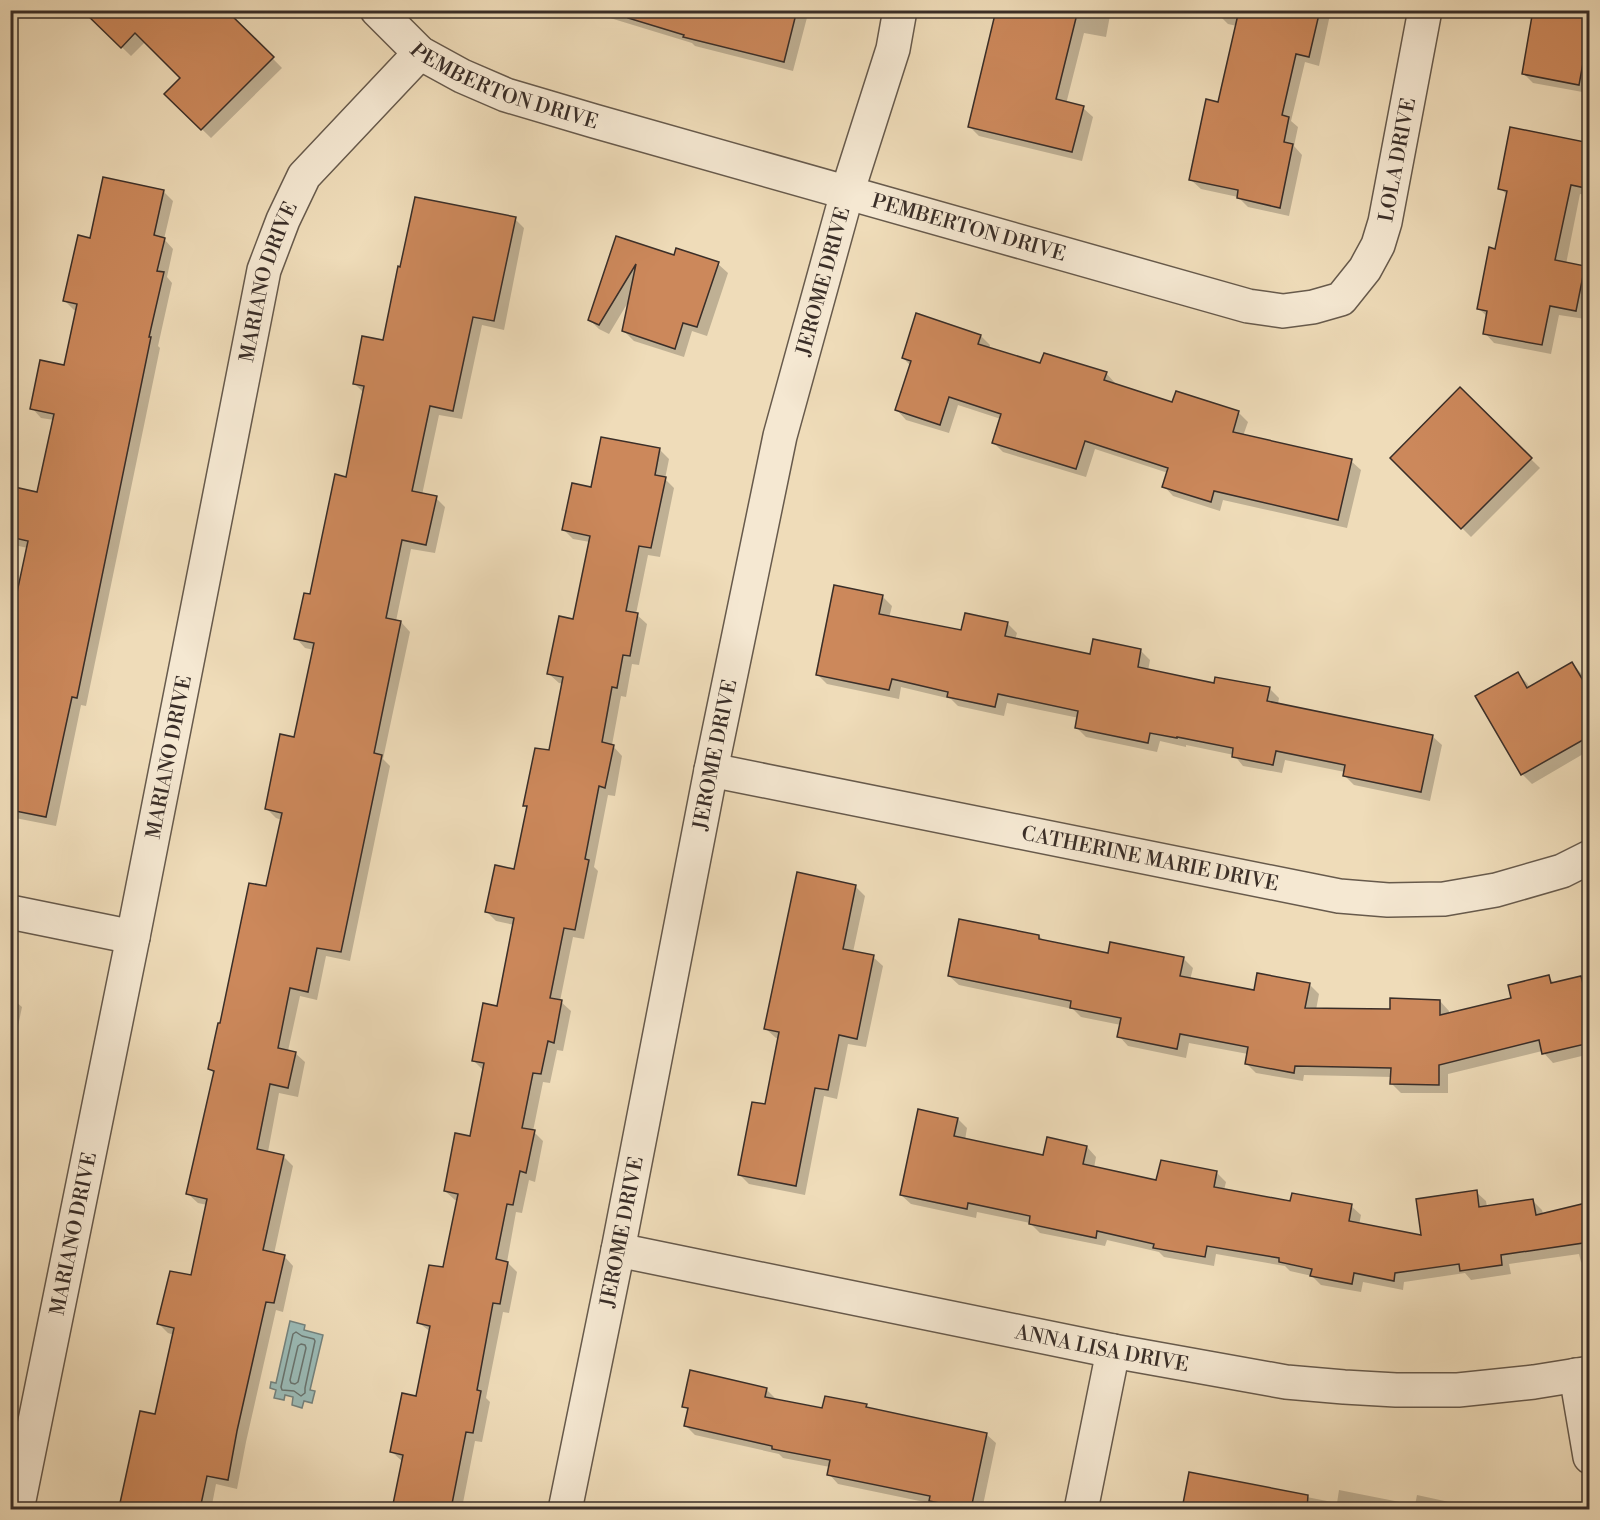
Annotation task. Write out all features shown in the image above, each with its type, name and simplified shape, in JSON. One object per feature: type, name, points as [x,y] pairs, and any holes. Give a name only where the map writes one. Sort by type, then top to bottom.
[{"type":"street","name":"PEMBERTON DRIVE","points":[[377,10],[420,53],[462,76],[506,95],[1248,306],[1282,311],[1312,308],[1341,298]]},
{"type":"street","name":"JEROME DRIVE","points":[[565,1509],[711,770],[780,436],[847,193],[892,50],[900,10]]},
{"type":"street","name":"LOLA DRIVE","points":[[1341,298],[1365,269],[1378,245],[1385,222],[1425,10]]},
{"type":"street","name":"MARIANO DRIVE","points":[[17,1509],[134,937],[264,270],[283,220],[304,176],[420,53]]},
{"type":"street","name":"CATHERINE MARIE DRIVE","points":[[711,770],[1358,898],[1444,899],[1496,890],[1562,871],[1590,856]]},
{"type":"street","points":[[10,912],[134,937]]},
{"type":"street","name":"ANNA LISA DRIVE","points":[[618,1250],[1113,1351],[1286,1382],[1344,1388],[1458,1390],[1583,1374]]},
{"type":"street","points":[[1081,1509],[1113,1351]]},
{"type":"street","points":[[1583,1374],[1590,1457]]},
{"type":"water","points":[[290,1321],[305,1325],[304,1330],[323,1335],[310,1390],[315,1391],[312,1403],[304,1401],[302,1408],[292,1405],[293,1397],[285,1395],[284,1400],[274,1398],[276,1390],[270,1388],[271,1382],[276,1383]]},
{"type":"building","points":[[82,10],[226,10],[274,57],[201,130],[164,94],[180,78],[135,33],[121,48]]},
{"type":"building","points":[[629,10],[797,10],[784,62],[683,37],[684,35],[628,18]]},
{"type":"building","points":[[996,10],[1078,10],[1056,99],[1084,106],[1072,152],[968,127]]},
{"type":"building","points":[[1239,10],[1320,10],[1309,57],[1296,54],[1282,115],[1289,117],[1284,142],[1293,144],[1280,208],[1237,198],[1238,190],[1189,180],[1206,99],[1218,102]]},
{"type":"building","points":[[1533,10],[1590,10],[1590,25],[1579,85],[1522,74]]},
{"type":"building","points":[[1510,127],[1590,143],[1590,189],[1571,185],[1555,260],[1585,266],[1576,311],[1550,306],[1542,345],[1483,334],[1487,311],[1477,309],[1489,247],[1495,249],[1507,191],[1498,189]]},
{"type":"building","points":[[103,177],[164,190],[154,235],[165,238],[157,271],[164,272],[77,698],[72,697],[46,817],[10,810],[10,625],[28,541],[10,537],[10,486],[37,492],[54,414],[30,409],[40,360],[64,365],[77,304],[63,301],[78,235],[90,238]]},
{"type":"building","points":[[415,197],[516,217],[494,321],[473,317],[453,411],[430,406],[412,491],[437,496],[426,545],[402,540],[386,618],[401,621],[374,753],[382,755],[341,952],[317,948],[308,992],[290,988],[278,1048],[296,1052],[288,1088],[270,1084],[257,1149],[284,1155],[263,1250],[285,1255],[274,1303],[266,1302],[228,1480],[207,1476],[200,1509],[150,1509],[120,1503],[140,1411],[155,1414],[174,1328],[157,1324],[170,1271],[191,1275],[207,1199],[186,1194],[214,1071],[208,1069],[218,1023],[220,1023],[249,883],[266,886],[282,813],[265,809],[280,734],[294,737],[314,643],[294,639],[304,593],[310,594],[335,474],[346,477],[364,386],[353,384],[362,336],[383,340]]},
{"type":"building","points":[[616,236],[674,255],[676,248],[719,262],[697,327],[683,323],[675,349],[622,331],[636,264],[599,325],[588,320]]},
{"type":"building","points":[[916,313],[981,335],[978,344],[1040,363],[1044,353],[1107,372],[1104,380],[1172,402],[1176,391],[1239,411],[1233,432],[1352,459],[1338,520],[1214,491],[1211,502],[1162,487],[1168,468],[1085,441],[1076,469],[992,443],[1001,414],[949,397],[940,425],[895,410],[911,361],[902,358]]},
{"type":"building","points":[[1460,387],[1532,458],[1461,529],[1390,458]]},
{"type":"building","points":[[601,437],[660,448],[655,475],[666,477],[651,548],[639,546],[626,611],[638,613],[630,656],[623,655],[617,688],[612,687],[602,742],[614,745],[605,788],[599,786],[585,859],[589,860],[575,930],[564,928],[550,998],[562,1000],[554,1043],[548,1041],[541,1074],[533,1073],[522,1128],[535,1130],[526,1173],[520,1171],[513,1205],[507,1204],[496,1259],[508,1262],[500,1304],[493,1303],[477,1390],[481,1391],[473,1433],[466,1432],[451,1509],[392,1509],[403,1455],[390,1452],[402,1393],[416,1396],[430,1326],[417,1323],[429,1265],[443,1267],[458,1194],[444,1191],[455,1133],[470,1136],[484,1063],[472,1061],[483,1003],[497,1006],[514,918],[485,912],[495,865],[514,869],[527,806],[523,806],[535,748],[549,750],[563,677],[547,674],[559,616],[573,619],[590,536],[562,530],[572,483],[591,487]]},
{"type":"building","points":[[834,585],[883,595],[879,614],[961,630],[965,613],[1008,622],[1005,636],[1090,654],[1093,639],[1141,649],[1138,667],[1214,683],[1215,677],[1270,687],[1267,701],[1433,735],[1421,792],[1343,776],[1345,765],[1276,751],[1273,765],[1232,757],[1233,748],[1177,737],[1150,733],[1148,743],[1075,728],[1078,711],[998,694],[995,707],[947,697],[948,692],[892,679],[889,690],[816,675]]},
{"type":"building","points":[[1572,662],[1590,692],[1590,736],[1521,775],[1475,696],[1518,672],[1527,688]]},
{"type":"building","points":[[797,872],[856,885],[843,949],[874,955],[857,1039],[839,1035],[828,1090],[815,1088],[796,1186],[738,1175],[752,1102],[765,1104],[779,1032],[764,1029]]},
{"type":"building","points":[[959,919],[1039,935],[1039,939],[1108,953],[1110,942],[1184,957],[1180,976],[1254,990],[1257,973],[1310,983],[1305,1008],[1390,1009],[1390,998],[1440,1000],[1440,1015],[1511,998],[1508,985],[1549,975],[1551,983],[1581,976],[1590,1011],[1590,1043],[1542,1054],[1539,1040],[1439,1065],[1439,1085],[1390,1084],[1391,1068],[1295,1066],[1294,1073],[1245,1064],[1248,1047],[1180,1034],[1177,1049],[1117,1037],[1121,1018],[1070,1008],[1071,1001],[948,976]]},
{"type":"building","points":[[918,1109],[958,1118],[954,1136],[1043,1155],[1047,1137],[1087,1146],[1083,1164],[1156,1180],[1161,1160],[1217,1171],[1214,1187],[1290,1201],[1292,1193],[1352,1204],[1349,1221],[1421,1235],[1416,1199],[1477,1190],[1479,1207],[1533,1199],[1536,1215],[1590,1202],[1590,1242],[1501,1255],[1502,1265],[1460,1271],[1459,1264],[1395,1273],[1394,1281],[1354,1273],[1352,1284],[1310,1276],[1312,1269],[1279,1262],[1279,1258],[1207,1246],[1205,1257],[1153,1248],[1154,1244],[1097,1231],[1096,1238],[1029,1224],[1030,1216],[968,1203],[967,1209],[900,1195]]},
{"type":"building","points":[[690,1370],[767,1388],[765,1397],[822,1408],[825,1396],[987,1433],[971,1509],[929,1501],[930,1496],[827,1475],[830,1460],[772,1449],[772,1446],[684,1426],[688,1408],[682,1407]]},
{"type":"building","points":[[1189,1472],[1308,1495],[1307,1509],[1182,1509]]}]
